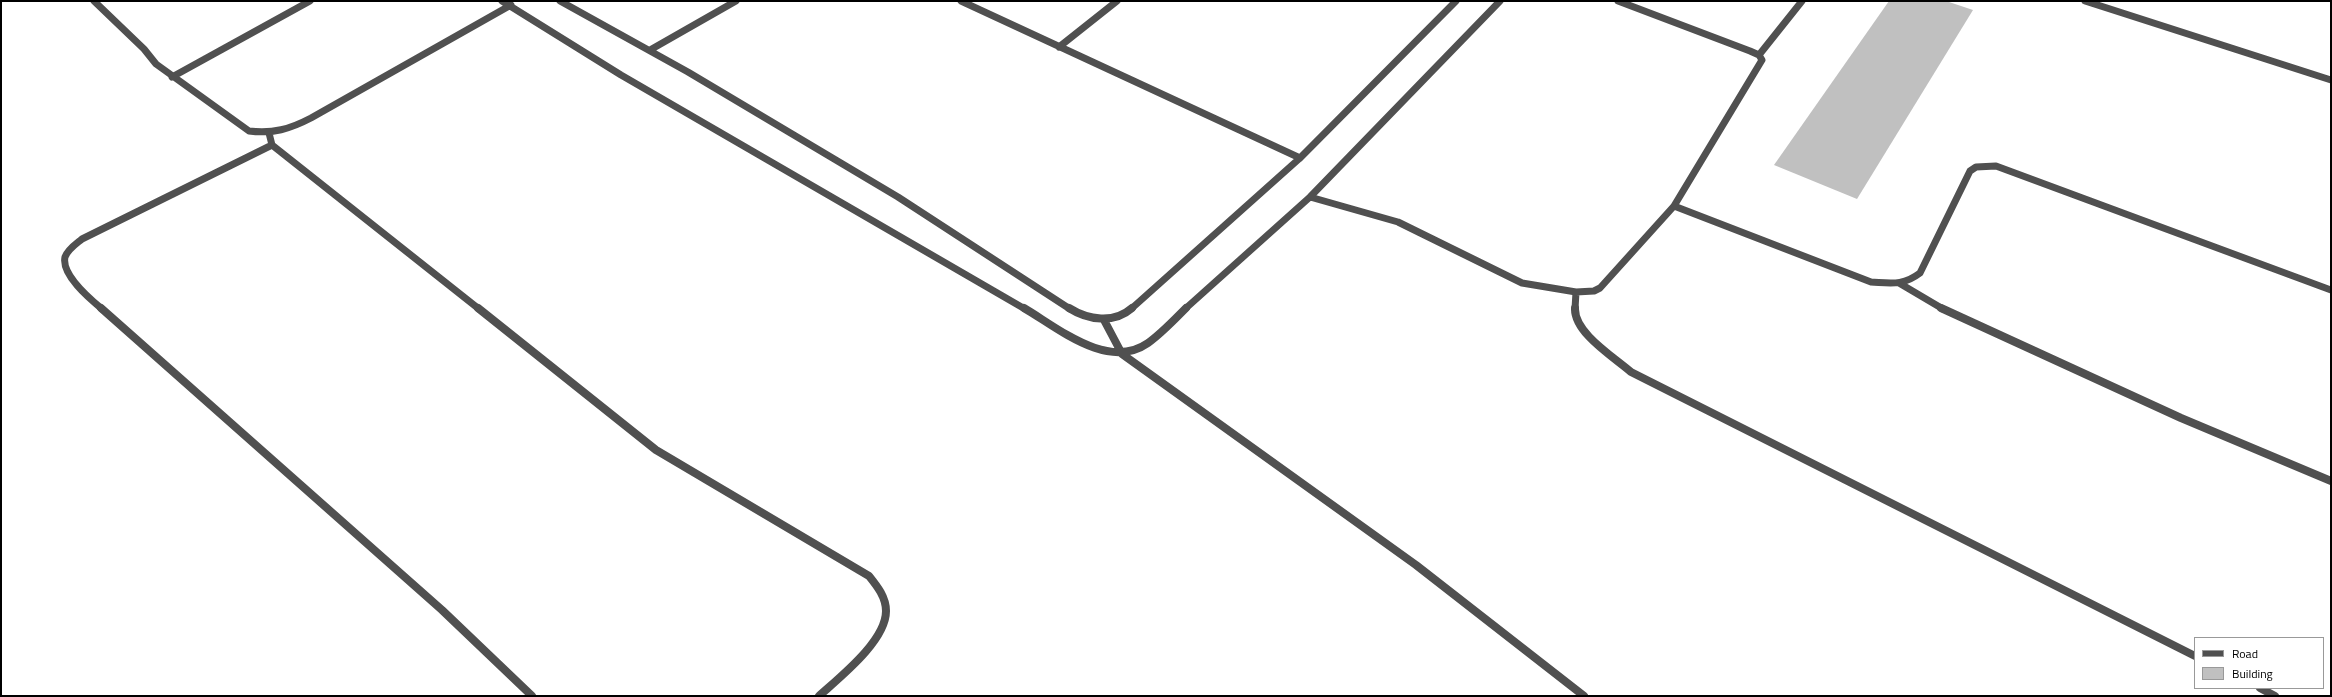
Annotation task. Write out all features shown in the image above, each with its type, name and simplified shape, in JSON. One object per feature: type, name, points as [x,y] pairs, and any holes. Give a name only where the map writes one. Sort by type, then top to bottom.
[{"type":"street","points":[[94,1],[144,49],[156,64],[172,77],[249,131],[269,133],[283,132],[311,118],[510,5]]},
{"type":"street","points":[[172,77],[310,1]]},
{"type":"street","points":[[502,1],[621,75],[1090,347],[1122,354],[1416,565],[1584,696]]},
{"type":"street","points":[[560,1],[650,50],[898,197],[1071,310],[1104,320],[1115,319],[1129,311],[1300,158],[1456,1]]},
{"type":"street","points":[[650,50],[736,1]]},
{"type":"street","points":[[961,1],[1300,158]]},
{"type":"street","points":[[1059,47],[1117,1]]},
{"type":"street","points":[[1122,354],[1147,344],[1310,197],[1500,1]]},
{"type":"street","points":[[1618,1],[1760,56]]},
{"type":"street","points":[[1760,56],[1802,1]]},
{"type":"street","points":[[2085,1],[2331,80]]},
{"type":"street","points":[[1310,197],[1398,222],[1522,282],[1576,292],[1594,291],[1600,288],[1674,206],[1762,60],[1760,56]]},
{"type":"street","points":[[269,133],[272,145],[656,450],[869,576],[885,597],[887,610],[884,626],[876,641],[819,696]]},
{"type":"street","points":[[272,145],[82,239],[67,252],[65,262],[70,276],[87,296],[442,610],[532,696]]},
{"type":"street","points":[[1674,206],[1871,282],[1909,281],[1920,273],[1970,171],[1976,167],[1986,166],[2009,170],[2331,290]]},
{"type":"street","points":[[1899,282],[1952,315],[2181,418],[2331,481]]},
{"type":"street","points":[[1576,292],[1575,316],[1584,332],[1631,372],[2194,655]]},
{"type":"street","points":[[1104,320],[1122,354]]},
{"type":"street","points":[[2262,689],[2276,696]]},
{"type":"building","points":[[1889,1],[1946,1],[1973,10],[1857,199],[1774,165]]}]
